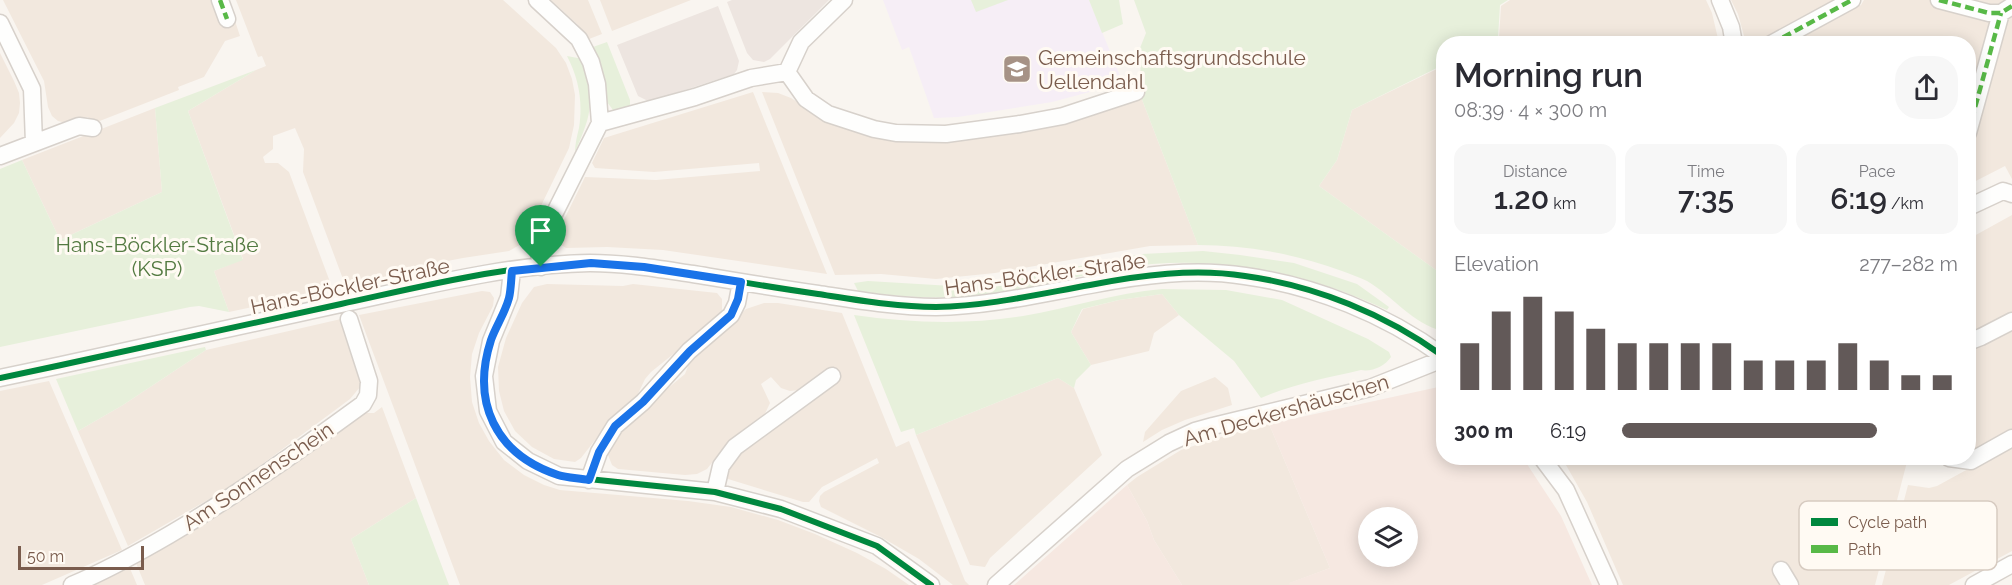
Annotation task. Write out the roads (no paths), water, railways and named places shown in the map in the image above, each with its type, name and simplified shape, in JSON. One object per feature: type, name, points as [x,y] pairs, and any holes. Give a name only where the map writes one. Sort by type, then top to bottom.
[{"type":"street","points":[[220,0],[227,19]]},
{"type":"street","points":[[537,0],[579,39],[591,62],[597,84],[600,123],[538,246],[541,267]]},
{"type":"street","points":[[787,72],[801,42],[844,0]]},
{"type":"street","points":[[1720,0],[1733,36]]},
{"type":"street","points":[[1787,36],[1852,0]]},
{"type":"street","points":[[1940,0],[1989,13],[2007,9],[1976,108]]},
{"type":"street","points":[[0,23],[32,89],[34,143]]},
{"type":"street","points":[[600,123],[672,104],[752,78],[787,72]]},
{"type":"street","points":[[787,72],[806,99],[828,114],[874,129],[896,133],[946,134],[1063,116],[1136,92]]},
{"type":"street","points":[[0,156],[79,126],[93,128]]},
{"type":"street","points":[[1976,204],[2003,191],[2012,194]]},
{"type":"street","name":"Hans-Böckler-Straße","points":[[0,378],[390,293],[512,271],[591,263],[632,265],[874,302],[936,307],[997,302],[1159,274],[1244,275],[1286,283],[1361,309],[1404,330],[1436,352]]},
{"type":"street","points":[[512,271],[509,297],[491,341],[484,376],[488,411],[504,442],[528,462],[559,476],[715,492],[781,509],[877,546],[931,585]]},
{"type":"street","points":[[589,480],[599,452],[615,426],[643,402],[690,351],[731,315],[738,299],[741,282]]},
{"type":"street","name":"Am Sonnenschein","points":[[72,585],[129,558],[201,516],[284,462],[363,404],[368,395],[369,381],[350,319]]},
{"type":"street","points":[[1976,339],[2012,321]]},
{"type":"street","name":"Am Deckershäuschen","points":[[996,585],[1126,469],[1169,443],[1195,431],[1213,426],[1370,388],[1436,360]]},
{"type":"street","points":[[715,492],[721,466],[735,447],[832,376]]},
{"type":"street","points":[[1976,458],[2012,438]]},
{"type":"street","points":[[1547,465],[1566,490],[1609,585]]},
{"type":"street","points":[[1974,585],[2012,564]]},
{"type":"street","points":[[1781,570],[1790,585]]},
{"type":"place","name":"Gemeinschaftsgrundschule Uellendahl","points":[[1017,69]]},
{"type":"park label","name":"Hans-Böckler-Straße (KSP)","points":[[157,256]]}]
